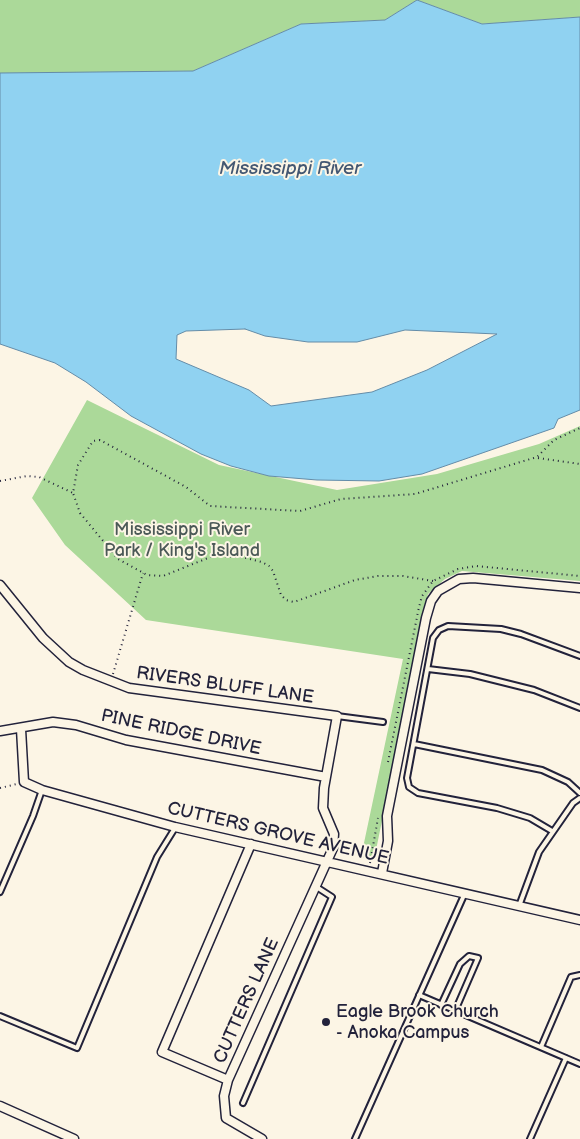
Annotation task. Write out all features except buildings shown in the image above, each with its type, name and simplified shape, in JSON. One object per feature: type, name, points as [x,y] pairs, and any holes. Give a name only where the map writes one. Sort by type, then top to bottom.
[{"type":"street","points":[[382,873],[388,842],[388,816],[426,618],[434,596],[448,584],[458,579],[473,578],[580,588]]},
{"type":"street","name":"RIVERS BLUFF LANE","points":[[0,585],[43,638],[69,662],[129,688],[337,716],[326,777],[323,808],[334,834],[334,845],[329,861]]},
{"type":"street","name":"PINE RIDGE DRIVE","points":[[0,731],[21,729],[53,722],[76,725],[126,740],[326,777]]},
{"type":"street","points":[[21,729],[24,782]]},
{"type":"street","name":"CUTTERS GROVE AVENUE","points":[[24,782],[42,790],[175,827],[580,920]]},
{"type":"street","points":[[228,1080],[162,1052],[251,844]]},
{"type":"street","name":"CUTTERS LANE","points":[[262,1139],[249,1134],[226,1118],[224,1096],[228,1080],[315,886],[329,861]]},
{"type":"street","points":[[0,1106],[74,1139]]},
{"type":"lane","points":[[552,831],[530,818],[505,810],[418,793],[409,787],[407,778],[434,638],[439,630],[448,626],[501,629],[521,634],[580,656]]},
{"type":"lane","points":[[428,669],[470,674],[534,690],[580,708]]},
{"type":"lane","points":[[337,716],[383,722]]},
{"type":"lane","points":[[414,744],[542,770],[568,782],[580,793]]},
{"type":"lane","points":[[0,892],[33,816],[42,790]]},
{"type":"lane","points":[[519,906],[539,852],[573,803],[580,798]]},
{"type":"lane","points":[[0,1016],[77,1048],[157,857],[175,827]]},
{"type":"lane","points":[[243,1103],[332,897],[315,886]]},
{"type":"lane","points":[[355,1139],[465,893]]},
{"type":"lane","points":[[441,1005],[460,964],[469,956],[478,958],[455,1011]]},
{"type":"lane","points":[[541,1047],[571,977],[580,975]]},
{"type":"lane","points":[[419,995],[580,1064]]},
{"type":"lane","points":[[530,1139],[566,1058]]},
{"type":"path","points":[[537,458],[554,440],[580,428]]},
{"type":"path","points":[[580,464],[537,458],[415,494],[342,498],[310,510],[291,511],[210,506],[186,487],[97,440],[84,453],[78,465],[73,494],[80,513],[114,555],[143,573],[163,576],[206,558],[223,555],[242,557],[269,566],[273,571],[281,595],[286,600],[294,602],[367,577],[403,576],[432,581],[466,567],[580,576]]},
{"type":"path","points":[[0,481],[27,476],[39,477],[73,494]]},
{"type":"path","points":[[112,681],[143,573]]},
{"type":"path","points":[[0,788],[24,782]]},
{"type":"green space","points":[[0,0],[417,0],[385,20],[301,24],[193,71],[8,74],[0,73]]},
{"type":"green space","points":[[417,0],[580,0],[580,17],[482,24]]},
{"type":"green space","name":"Mississippi River Park / King's Island","points":[[87,400],[219,465],[337,490],[437,474],[539,444],[580,426],[580,581],[462,571],[445,579],[428,594],[374,860],[361,857],[403,659],[146,620],[65,545],[32,498]]},
{"type":"water","name":"Mississippi River","points":[[417,0],[482,24],[580,17],[580,410],[558,419],[554,428],[422,474],[379,481],[317,480],[269,476],[231,466],[201,454],[131,416],[86,382],[55,363],[0,344],[0,73],[193,71],[301,24],[385,20]],"holes":[[[245,329],[265,336],[308,342],[357,342],[405,330],[497,334],[427,370],[372,392],[271,406],[249,390],[176,359],[177,335],[186,331]]]},
{"type":"place","name":"Eagle Brook Church - Anoka Campus","points":[[326,1022]]}]
